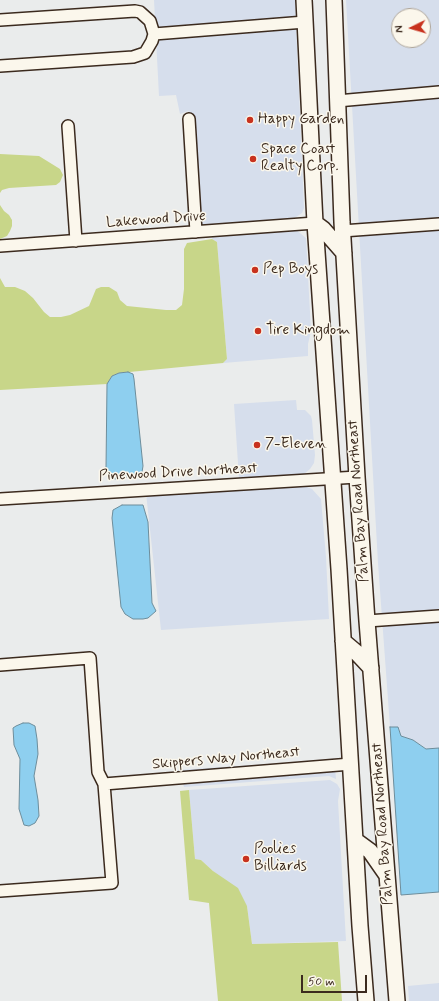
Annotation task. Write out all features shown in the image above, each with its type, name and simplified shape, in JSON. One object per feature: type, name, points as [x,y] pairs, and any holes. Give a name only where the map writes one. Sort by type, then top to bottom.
[{"type":"main road","name":"Palm Bay Road Northeast","points":[[304,0],[314,208],[366,1001]]},
{"type":"main road","name":"Palm Bay Road Northeast","points":[[334,0],[342,231],[357,477],[370,668],[397,1001]]},
{"type":"main road","points":[[314,208],[326,222],[342,231]]},
{"type":"main road","points":[[315,223],[323,229],[344,253]]},
{"type":"main road","points":[[343,642],[356,652],[370,668]]},
{"type":"main road","points":[[356,840],[370,851],[387,875]]},
{"type":"street","points":[[0,20],[134,11],[140,12],[150,21],[154,34],[145,53],[133,57],[0,66]]},
{"type":"street","points":[[154,34],[305,22]]},
{"type":"street","points":[[338,101],[439,92]]},
{"type":"street","points":[[189,119],[196,232]]},
{"type":"street","points":[[68,126],[76,241]]},
{"type":"street","name":"Lakewood Drive","points":[[0,246],[315,223]]},
{"type":"street","points":[[342,231],[439,224]]},
{"type":"street","name":"Pinewood Drive Northeast","points":[[0,499],[357,477]]},
{"type":"street","points":[[367,621],[439,616]]},
{"type":"street","points":[[0,665],[90,658],[98,772],[104,784],[112,882],[0,891]]},
{"type":"street","name":"Skippers Way Northeast","points":[[104,784],[351,764]]},
{"type":"shaded area","points":[[154,0],[295,0],[304,208],[302,213],[296,217],[288,219],[202,226],[198,220],[193,126],[196,120],[193,114],[188,111],[180,114],[176,95],[159,96]]},
{"type":"shaded area","points":[[346,0],[439,0],[439,748],[427,749],[413,740],[401,736],[398,727],[390,727],[378,563]]},
{"type":"shaded area","points":[[295,229],[306,238],[311,331],[308,344],[308,356],[223,363],[227,359],[217,242],[212,239],[213,235]]},
{"type":"shaded area","points":[[296,400],[297,410],[305,410],[311,416],[312,420],[315,455],[314,463],[310,469],[304,474],[297,475],[239,478],[234,404]]},
{"type":"shaded area","points":[[302,485],[312,489],[321,499],[329,619],[161,630],[146,493]]},
{"type":"shaded area","points":[[334,758],[336,779],[329,776],[184,787],[183,784],[180,783],[178,770],[331,760]]},
{"type":"shaded area","points":[[330,780],[337,784],[340,789],[338,801],[346,941],[252,944],[247,906],[201,860],[195,859],[189,790]]},
{"type":"shaded area","points":[[439,983],[439,1001],[409,1001],[408,986]]},
{"type":"green space","points":[[0,154],[39,156],[60,169],[63,175],[60,182],[56,185],[9,188],[2,190],[0,193]]},
{"type":"green space","points":[[0,205],[12,220],[12,226],[7,236],[0,239]]},
{"type":"green space","points":[[212,239],[217,242],[227,359],[223,363],[119,373],[112,376],[107,384],[0,390],[0,278],[5,287],[15,287],[25,291],[50,317],[70,315],[89,306],[96,289],[101,287],[109,287],[117,292],[120,300],[127,306],[176,310],[182,305],[184,289],[184,249],[187,243]]},
{"type":"green space","points":[[189,790],[195,859],[201,860],[213,871],[238,888],[247,906],[252,944],[338,942],[342,1001],[218,1001],[209,903],[189,900],[180,791]]},
{"type":"water","points":[[128,372],[133,374],[134,379],[143,466],[142,472],[139,475],[116,479],[111,478],[106,468],[107,384],[112,376],[119,373]]},
{"type":"water","points":[[122,505],[143,505],[148,522],[152,603],[156,611],[148,618],[133,619],[125,614],[121,607],[112,518],[113,510]]},
{"type":"water","points":[[23,723],[29,723],[35,726],[38,754],[34,776],[39,816],[35,823],[29,826],[24,825],[19,809],[20,759],[14,745],[13,728]]},
{"type":"water","points":[[390,727],[398,727],[401,736],[413,740],[426,749],[439,748],[439,892],[401,895]]},
{"type":"place","name":"Happy Garden","points":[[250,120]]},
{"type":"place","name":"Space Coast Realty Corp.","points":[[253,159]]},
{"type":"place","name":"Pep Boys","points":[[255,270]]},
{"type":"place","name":"Tire Kingdom","points":[[258,331]]},
{"type":"place","name":"7-Eleven","points":[[257,445]]},
{"type":"place","name":"Poolies Billiards","points":[[246,859]]}]
